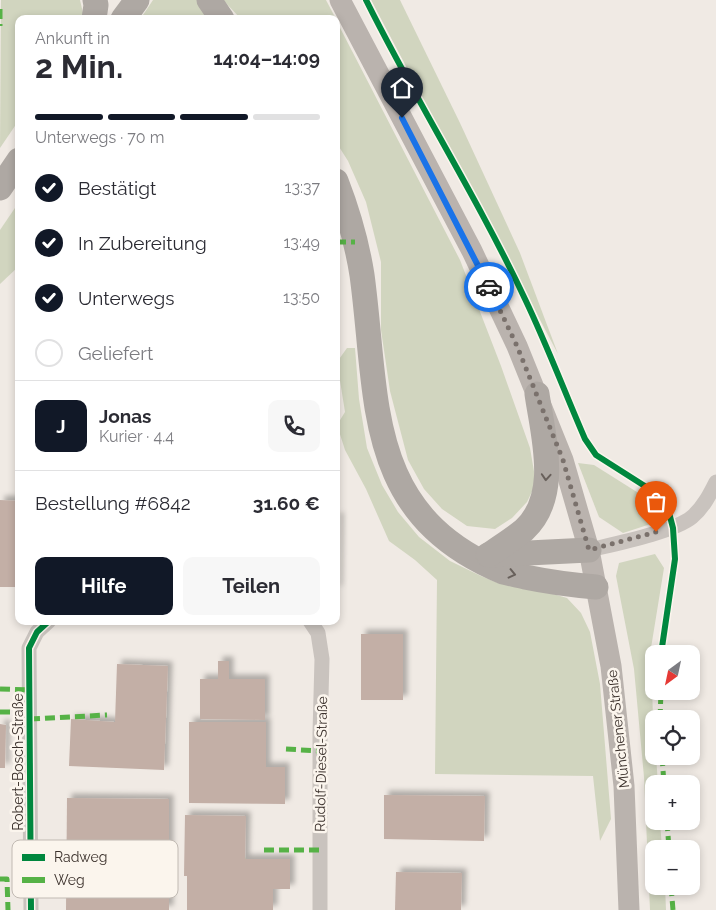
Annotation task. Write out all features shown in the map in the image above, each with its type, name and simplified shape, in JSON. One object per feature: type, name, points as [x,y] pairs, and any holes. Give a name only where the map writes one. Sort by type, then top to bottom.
[{"type":"highway","points":[[94,15],[95,0]]},
{"type":"highway","points":[[125,15],[137,0]]},
{"type":"highway","points":[[209,0],[219,15]]},
{"type":"highway","points":[[0,188],[15,166]]},
{"type":"highway","points":[[340,192],[350,218],[362,275],[374,392],[383,439],[393,469],[414,508],[432,528],[478,554],[504,572],[550,582],[596,587]]},
{"type":"highway","points":[[478,554],[525,529],[536,514],[544,495],[547,463],[537,394]]},
{"type":"highway","points":[[478,554],[589,550]]},
{"type":"main road","name":"Münchener Straße","points":[[340,0],[472,251],[517,346],[563,460],[589,550],[612,666],[624,786],[629,910]]},
{"type":"street","points":[[589,550],[673,528],[692,517],[708,498],[716,482]]},
{"type":"street","name":"Robert-Bosch-Straße","points":[[30,840],[29,648],[37,632],[45,625]]},
{"type":"street","name":"Rudolf-Diesel-Straße","points":[[313,625],[318,633],[322,659],[320,910]]},
{"type":"green space","points":[[1,0],[80,0],[82,15],[15,15],[15,126],[0,148]]},
{"type":"green space","points":[[153,0],[200,0],[208,15],[143,15]]},
{"type":"green space","points":[[223,0],[326,0],[334,15],[237,15]]},
{"type":"green space","points":[[371,0],[400,0],[520,253],[558,354]]},
{"type":"green space","points":[[340,28],[460,260],[530,448],[536,483],[527,502],[512,518],[495,529],[467,526],[442,509],[424,489],[408,460],[390,391],[381,330],[381,262],[366,202],[348,161],[340,148]]},
{"type":"green space","points":[[15,208],[15,270],[0,284],[0,230]]},
{"type":"green space","points":[[347,348],[355,348],[359,399],[367,448],[382,485],[398,512],[419,537],[450,561],[481,576],[498,583],[536,589],[567,598],[581,613],[590,632],[600,684],[611,819],[600,841],[593,776],[435,774],[437,580],[415,560],[389,541],[366,489],[345,450],[340,434],[340,420],[345,412],[340,381],[340,358]]},
{"type":"green space","points":[[578,463],[594,465],[648,499],[660,521],[623,533],[599,517]]},
{"type":"green space","points":[[655,554],[664,568],[651,645],[645,645],[645,700],[652,700],[653,710],[645,710],[645,765],[657,765],[657,775],[645,775],[645,799],[634,669],[616,576],[619,563]]},
{"type":"green space","points":[[646,830],[661,830],[661,840],[647,840]]},
{"type":"green space","points":[[649,895],[665,895],[666,910],[650,910]]},
{"type":"building","points":[[0,500],[15,501],[15,587],[0,587]]},
{"type":"building","points":[[361,634],[403,634],[403,700],[361,700]]},
{"type":"building","points":[[218,661],[229,661],[229,679],[265,679],[265,720],[200,719],[200,679],[218,679]]},
{"type":"building","points":[[117,664],[168,666],[164,770],[69,766],[71,719],[115,722]]},
{"type":"building","points":[[189,722],[266,722],[266,767],[285,767],[285,804],[189,803]]},
{"type":"building","points":[[0,724],[6,725],[5,768],[0,768]]},
{"type":"building","points":[[384,795],[485,796],[484,841],[384,839]]},
{"type":"building","points":[[67,798],[169,799],[169,840],[67,840]]},
{"type":"building","points":[[185,815],[246,816],[245,859],[290,859],[290,889],[273,889],[273,910],[187,910],[187,876],[184,876]]},
{"type":"building","points":[[396,872],[462,873],[461,910],[395,910]]},
{"type":"building","points":[[66,898],[169,898],[169,910],[66,910]]},
{"type":"marked path","points":[[0,9],[0,26]]},
{"type":"marked path","points":[[340,242],[355,242]]},
{"type":"marked path","points":[[0,689],[30,690]]},
{"type":"marked path","points":[[660,710],[661,700]]},
{"type":"marked path","points":[[0,712],[30,712]]},
{"type":"marked path","points":[[30,719],[107,715]]},
{"type":"marked path","points":[[286,749],[320,751]]},
{"type":"marked path","points":[[663,765],[663,775]]},
{"type":"marked path","points":[[668,830],[668,840]]},
{"type":"marked path","points":[[264,850],[320,850]]},
{"type":"marked path","points":[[0,879],[7,879],[8,910]]},
{"type":"marked path","points":[[672,895],[673,910]]},
{"type":"cycle path","points":[[366,0],[405,75],[467,186],[525,299],[585,439],[596,455],[651,490],[667,505],[673,528],[675,559],[662,645]]},
{"type":"cycle path","points":[[30,840],[29,648],[37,632],[45,625]]},
{"type":"cycle path","points":[[31,898],[31,910]]},
{"type":"way so far","points":[[489,287],[517,346],[563,460],[589,550],[656,532]]},
{"type":"route","points":[[402,118],[489,287]]}]
